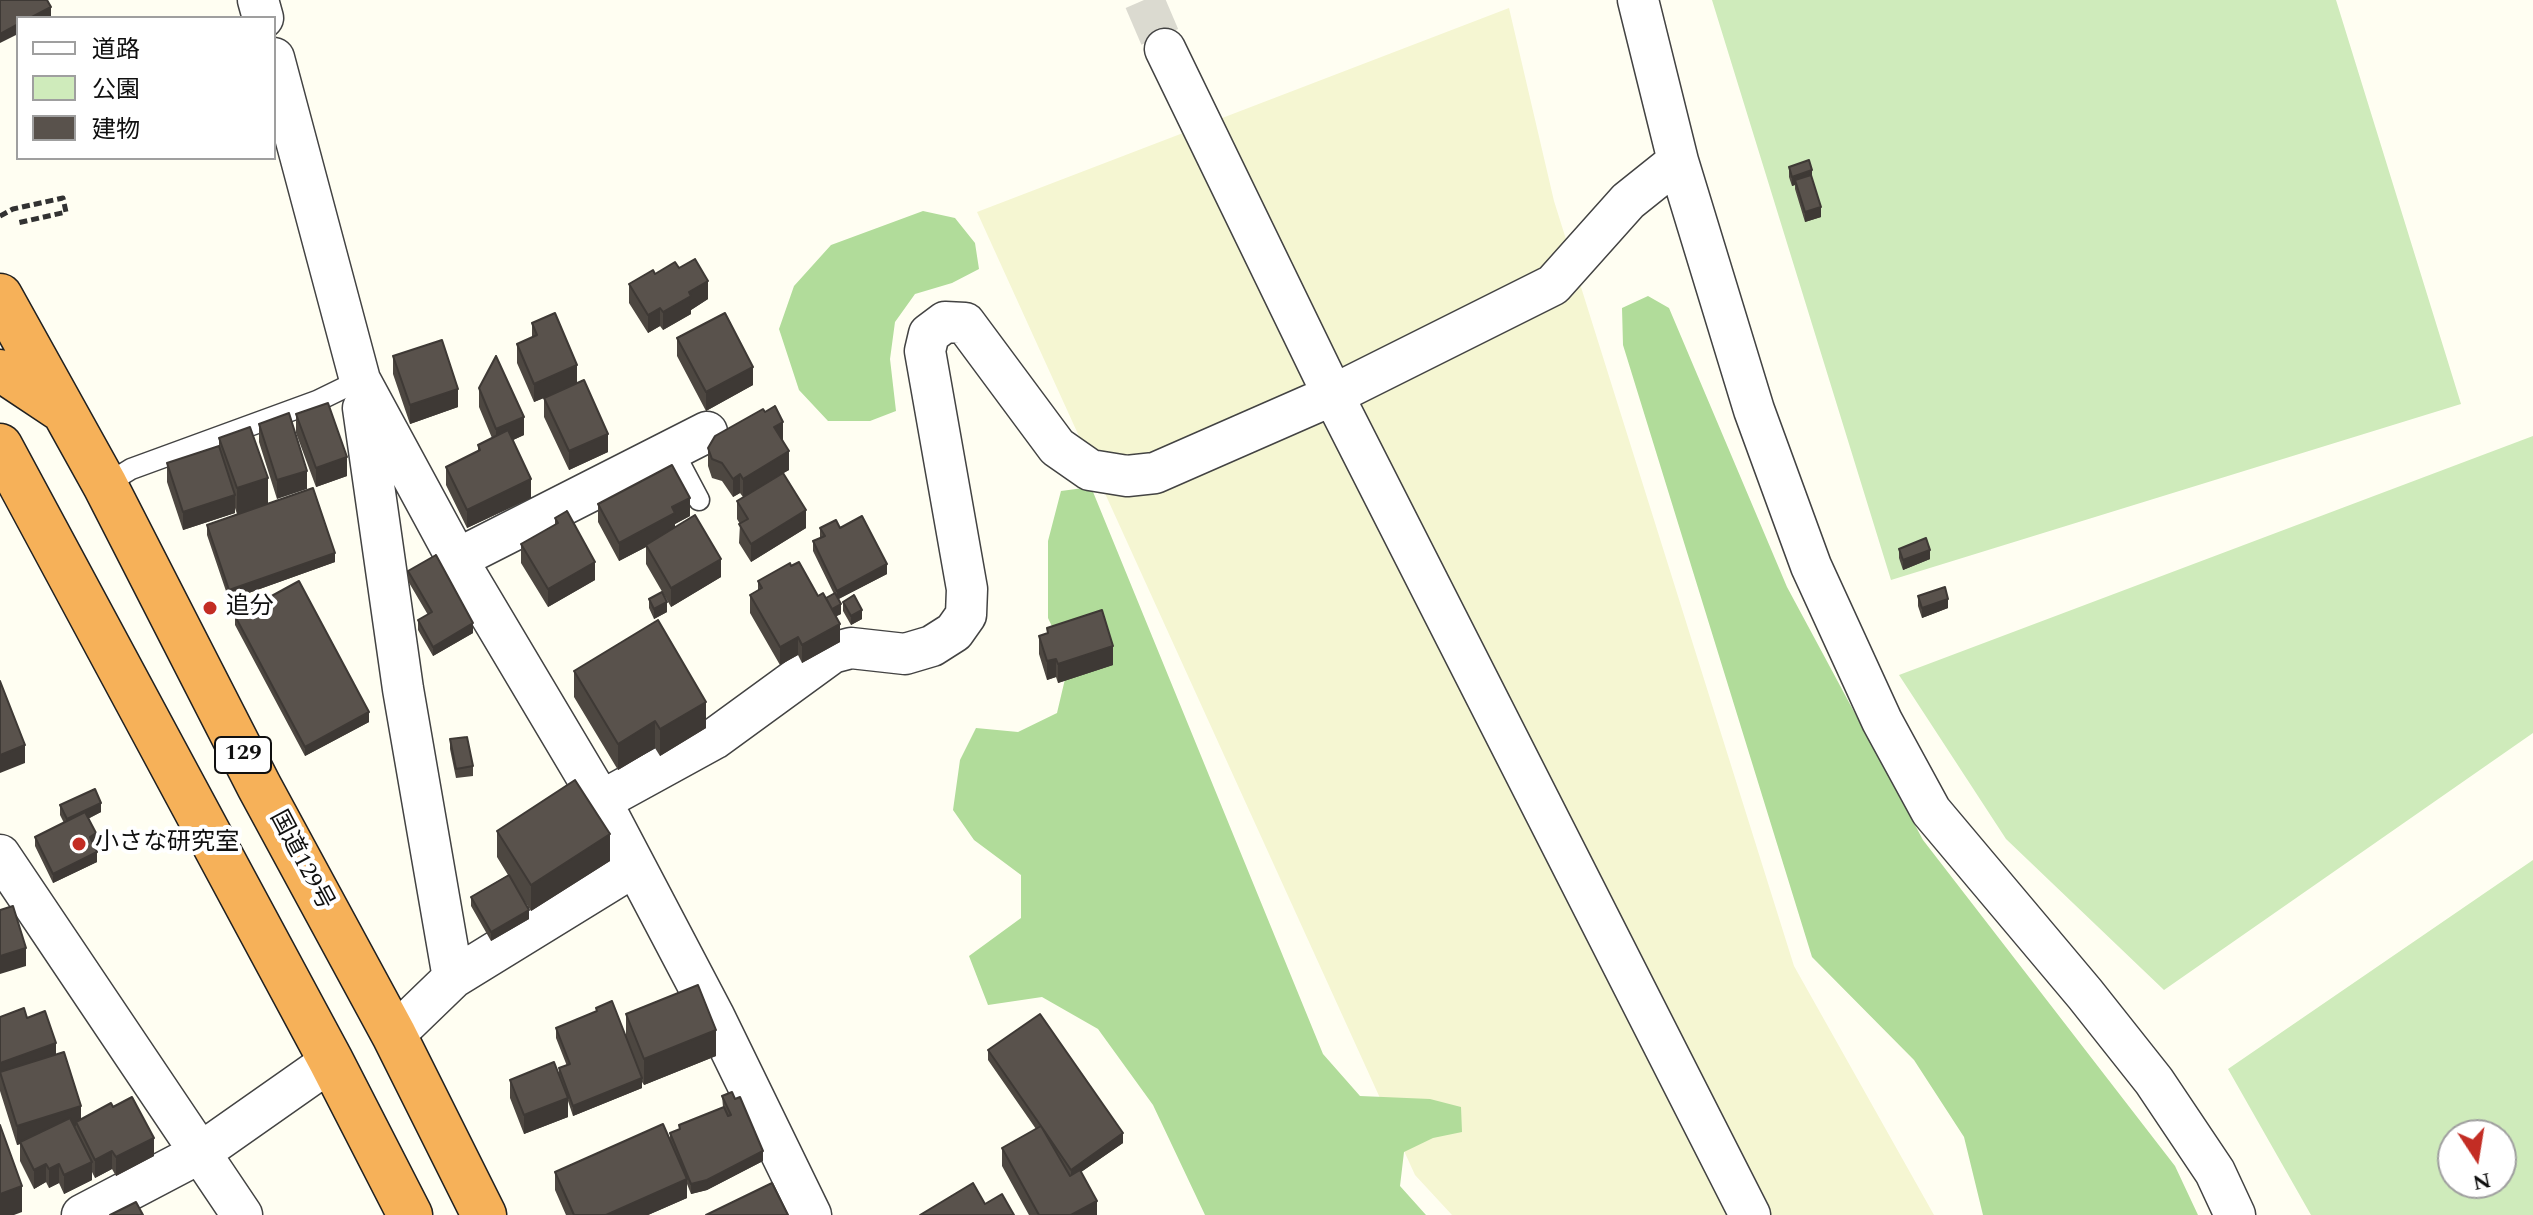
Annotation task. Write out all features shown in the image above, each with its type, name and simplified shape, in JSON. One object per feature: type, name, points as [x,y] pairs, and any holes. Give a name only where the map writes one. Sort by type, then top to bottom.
[{"type":"highway","name":"国道129号","points":[[0,296],[105,485],[259,786],[394,1035],[484,1215]]},
{"type":"highway","points":[[0,372],[8,374],[65,412]]},
{"type":"highway","name":"129","points":[[6,464],[331,1061],[410,1215]]},
{"type":"street","points":[[1638,0],[1678,161],[1754,410],[1811,566],[1882,721],[1931,811],[2154,1081],[2215,1172],[2235,1215]]},
{"type":"street","points":[[1165,49],[1333,395],[1750,1215]]},
{"type":"street","points":[[276,65],[360,380],[403,689],[453,978]]},
{"type":"street","points":[[601,801],[714,739],[832,653],[851,648],[905,654],[932,646],[954,632],[966,615],[967,589],[925,351],[929,334],[945,322],[965,323],[1057,447],[1090,470],[1127,476],[1155,473],[1333,395],[1553,285],[1628,201],[1678,161]]},
{"type":"street","points":[[360,380],[457,559],[601,801],[714,1016],[811,1215]]},
{"type":"street","points":[[457,559],[690,441]]},
{"type":"street","points":[[0,855],[242,1215]]},
{"type":"street","points":[[394,1035],[453,978],[635,866]]},
{"type":"street","points":[[82,1215],[200,1153],[331,1061]]},
{"type":"lane","points":[[105,485],[131,469],[317,401],[360,380]]},
{"type":"lane","points":[[690,441],[699,500]]},
{"type":"path","points":[[0,216],[13,209],[63,198],[66,212],[17,223]]},
{"type":"green space","points":[[1712,0],[2336,0],[2461,404],[1891,580]]},
{"type":"green space","points":[[1509,8],[1554,201],[1794,966],[1934,1215],[1452,1215],[1415,1175],[977,212]]},
{"type":"green space","points":[[923,211],[955,218],[975,243],[979,269],[952,283],[915,294],[895,322],[890,359],[896,411],[870,421],[828,421],[799,390],[779,329],[794,286],[831,245]]},
{"type":"green space","points":[[1648,296],[1669,308],[1787,587],[1923,840],[2175,1166],[2198,1215],[1983,1215],[1964,1137],[1914,1060],[1812,957],[1623,345],[1622,308]]},
{"type":"green space","points":[[2533,436],[2533,733],[2164,990],[2006,839],[1899,675]]},
{"type":"green space","points":[[1091,487],[1323,1054],[1360,1096],[1430,1099],[1461,1107],[1462,1132],[1433,1138],[1404,1152],[1400,1186],[1426,1215],[1205,1215],[1153,1105],[1098,1029],[1042,997],[988,1005],[969,956],[1021,918],[1021,875],[974,840],[953,810],[960,760],[976,728],[1018,732],[1057,713],[1069,662],[1048,618],[1048,541],[1061,491]]},
{"type":"green space","points":[[2533,860],[2533,1215],[2311,1215],[2228,1069]]},
{"type":"building","points":[[0,0],[47,0],[51,7],[34,16],[16,16],[16,25],[0,34]]},
{"type":"building","points":[[1809,160],[1812,170],[1792,177],[1789,167]]},
{"type":"building","points":[[1811,175],[1821,207],[1805,212],[1795,180]]},
{"type":"building","points":[[695,259],[708,281],[689,292],[691,296],[663,312],[660,308],[648,315],[629,284],[653,270],[655,274],[675,262],[679,268]]},
{"type":"building","points":[[555,313],[577,365],[534,384],[517,344],[537,335],[532,323]]},
{"type":"building","points":[[725,313],[753,367],[706,392],[677,338]]},
{"type":"building","points":[[442,340],[458,389],[410,405],[393,356]]},
{"type":"building","points":[[496,356],[524,417],[496,429],[479,388]]},
{"type":"building","points":[[584,380],[608,434],[569,451],[544,398]]},
{"type":"building","points":[[328,403],[347,457],[316,468],[296,414]]},
{"type":"building","points":[[775,406],[783,422],[774,427],[789,451],[743,479],[740,474],[733,479],[722,463],[712,459],[708,448],[715,436],[763,409],[765,412]]},
{"type":"building","points":[[289,413],[307,471],[277,480],[259,424]]},
{"type":"building","points":[[250,427],[268,478],[237,488],[219,438]]},
{"type":"building","points":[[508,430],[531,479],[467,510],[446,467],[480,450],[478,445]]},
{"type":"building","points":[[219,446],[235,495],[183,512],[167,463]]},
{"type":"building","points":[[672,465],[690,498],[672,507],[675,513],[619,543],[598,504]]},
{"type":"building","points":[[783,473],[806,510],[751,544],[739,524],[748,519],[737,501]]},
{"type":"building","points":[[313,488],[335,553],[229,590],[207,525]]},
{"type":"building","points":[[567,511],[595,562],[548,589],[521,544],[558,523],[555,518]]},
{"type":"building","points":[[695,515],[721,559],[671,588],[646,545]]},
{"type":"building","points":[[862,516],[887,564],[837,591],[813,541],[825,536],[820,528],[836,520],[840,528]]},
{"type":"building","points":[[1926,538],[1930,550],[1903,560],[1899,549]]},
{"type":"building","points":[[436,555],[473,623],[433,647],[418,620],[432,612],[408,571]]},
{"type":"building","points":[[799,562],[818,596],[823,593],[840,624],[802,645],[798,637],[780,647],[750,595],[762,588],[758,581],[790,563],[791,566]]},
{"type":"building","points":[[299,581],[369,712],[305,747],[235,616]]},
{"type":"building","points":[[1945,587],[1948,599],[1922,608],[1918,596]]},
{"type":"building","points":[[662,592],[667,602],[654,609],[649,599]]},
{"type":"building","points":[[835,593],[841,604],[832,609],[826,598]]},
{"type":"building","points":[[854,595],[862,610],[851,616],[843,602]]},
{"type":"building","points":[[1102,610],[1113,646],[1058,664],[1056,659],[1047,661],[1039,636],[1048,633],[1047,628]]},
{"type":"building","points":[[658,620],[706,702],[660,729],[655,721],[618,744],[574,671]]},
{"type":"building","points":[[0,681],[25,745],[0,755]]},
{"type":"building","points":[[467,737],[473,766],[456,769],[450,739]]},
{"type":"building","points":[[575,780],[610,834],[531,885],[497,831]]},
{"type":"building","points":[[95,789],[101,803],[67,819],[60,805]]},
{"type":"building","points":[[85,812],[96,833],[90,837],[97,852],[53,874],[35,837]]},
{"type":"building","points":[[509,875],[529,910],[491,932],[471,897]]},
{"type":"building","points":[[13,906],[26,948],[0,956],[0,910]]},
{"type":"building","points":[[698,985],[716,1030],[644,1059],[626,1014]]},
{"type":"building","points":[[612,1001],[642,1078],[573,1106],[559,1068],[570,1064],[556,1028],[597,1011],[596,1008]]},
{"type":"building","points":[[24,1008],[27,1018],[45,1011],[56,1043],[0,1063],[0,1017]]},
{"type":"building","points":[[1040,1014],[1123,1133],[1071,1170],[988,1050]]},
{"type":"building","points":[[64,1052],[81,1106],[17,1126],[0,1072]]},
{"type":"building","points":[[554,1062],[568,1098],[524,1115],[510,1080]]},
{"type":"building","points":[[732,1092],[735,1099],[740,1097],[763,1151],[707,1180],[691,1184],[670,1133],[680,1129],[679,1125],[724,1107],[728,1116],[731,1115],[722,1096]]},
{"type":"building","points":[[132,1097],[154,1138],[116,1157],[112,1151],[95,1160],[76,1122],[111,1103],[113,1107]]},
{"type":"building","points":[[70,1118],[92,1162],[64,1175],[59,1164],[49,1169],[46,1164],[34,1170],[20,1142]]},
{"type":"building","points":[[663,1124],[687,1179],[606,1215],[574,1215],[555,1172]]},
{"type":"building","points":[[0,1125],[22,1186],[0,1194]]},
{"type":"building","points":[[1041,1126],[1070,1176],[1080,1170],[1097,1201],[1071,1215],[1039,1215],[1002,1148]]},
{"type":"building","points":[[772,1183],[788,1215],[706,1215]]},
{"type":"building","points":[[973,1183],[985,1204],[1002,1194],[1014,1215],[920,1215]]},
{"type":"building","points":[[136,1202],[143,1215],[110,1215]]},
{"type":"tunnel","points":[[1144,0],[1165,49]]},
{"type":"place","name":"追分","points":[[210,608]]},
{"type":"place","name":"小さな研究室","points":[[79,844]]}]
